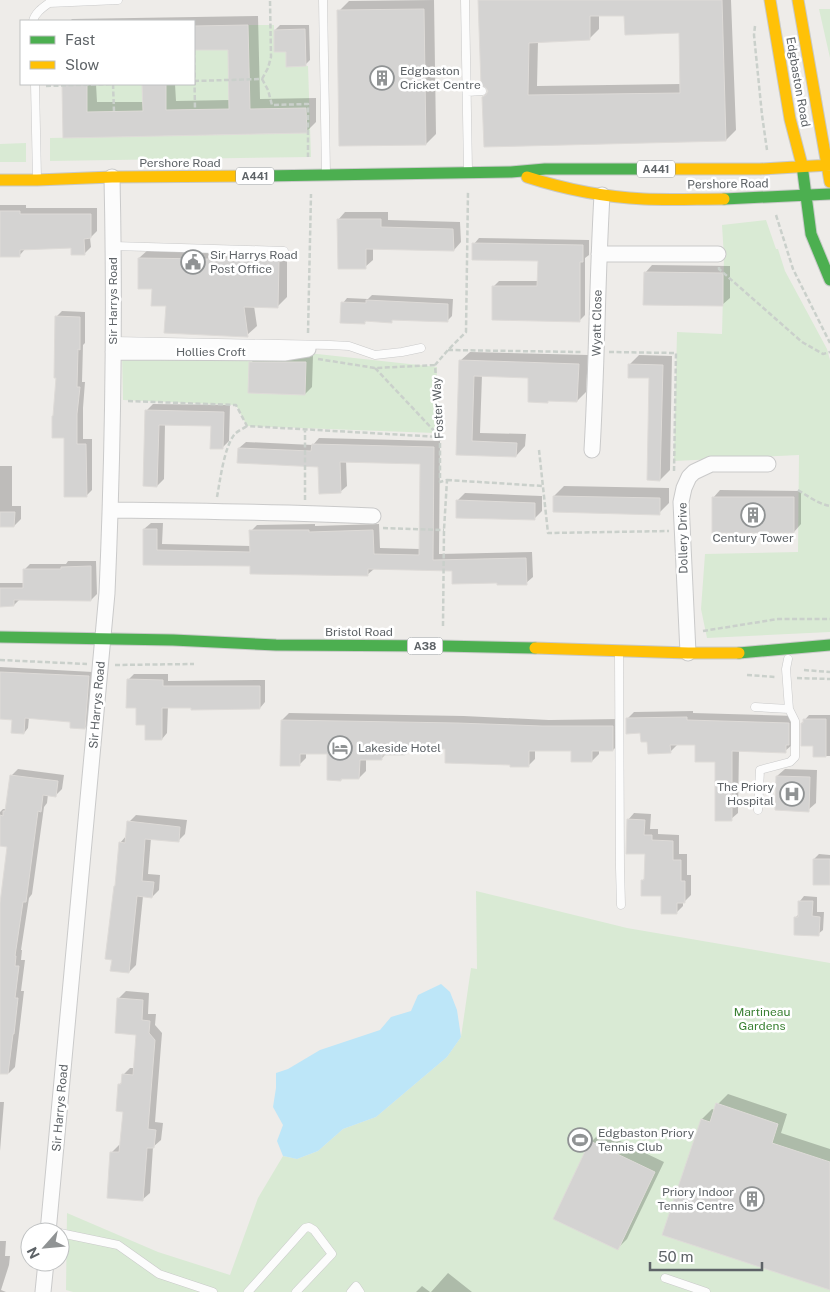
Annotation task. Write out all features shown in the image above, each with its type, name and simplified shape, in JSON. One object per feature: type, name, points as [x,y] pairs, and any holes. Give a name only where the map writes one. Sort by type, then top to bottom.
[{"type":"main road","name":"Edgbaston Road","points":[[770,0],[790,119],[802,167],[811,234],[830,280]]},
{"type":"main road","name":"Edgbaston Road","points":[[798,0],[830,182]]},
{"type":"main road","name":"Pershore Road","points":[[0,180],[511,172],[545,169],[760,169],[828,166]]},
{"type":"main road","name":"Pershore Road","points":[[511,172],[550,184],[602,195],[642,199],[730,199],[830,194]]},
{"type":"main road","name":"Bristol Road","points":[[0,637],[173,640],[276,645],[442,646],[748,654],[792,659]]},
{"type":"main road","name":"Bristol Road","points":[[748,654],[830,645]]},
{"type":"street","name":"Sir Harrys Road","points":[[54,1222],[105,618],[111,510],[114,400],[112,177]]},
{"type":"street","name":"Wyatt Close","points":[[592,450],[602,195]]},
{"type":"street","points":[[599,254],[718,254]]},
{"type":"street","name":"Hollies Croft","points":[[113,346],[284,353],[308,347]]},
{"type":"street","name":"Dollery Drive","points":[[688,653],[681,502],[684,488],[689,477],[694,472],[711,464],[768,464]]},
{"type":"street","points":[[111,510],[373,516]]},
{"type":"street","points":[[43,1292],[45,1272]]},
{"type":"lane","points":[[33,20],[40,9],[49,3],[118,0]]},
{"type":"lane","points":[[323,0],[326,175]]},
{"type":"lane","points":[[465,0],[468,172]]},
{"type":"lane","points":[[35,85],[37,180]]},
{"type":"lane","points":[[467,92],[482,91]]},
{"type":"lane","points":[[114,246],[284,251]]},
{"type":"lane","points":[[308,347],[330,344],[349,346],[375,355],[420,348]]},
{"type":"lane","points":[[619,652],[621,905]]},
{"type":"lane","points":[[758,810],[760,770],[790,762],[795,757],[795,721],[789,709],[786,669],[792,659]]},
{"type":"lane","points":[[755,707],[789,709]]},
{"type":"lane","points":[[248,1292],[305,1228],[309,1227],[314,1230],[332,1254],[296,1292]]},
{"type":"lane","points":[[70,1235],[118,1245],[159,1274],[213,1292]]},
{"type":"lane","points":[[665,1278],[706,1292]]},
{"type":"lane","points":[[351,1292],[356,1286],[360,1292]]},
{"type":"path","points":[[262,79],[271,57],[270,0]]},
{"type":"path","points":[[755,26],[754,35],[767,150]]},
{"type":"path","points":[[195,81],[262,79]]},
{"type":"path","points":[[262,79],[268,90],[272,105],[308,104],[310,175],[308,347]]},
{"type":"path","points":[[113,85],[114,111]]},
{"type":"path","points":[[194,85],[195,110]]},
{"type":"path","name":"Foster Way","points":[[442,646],[447,480],[440,482],[440,437],[435,365],[466,332],[468,172]]},
{"type":"path","points":[[774,208],[793,270],[830,343]]},
{"type":"path","points":[[718,254],[719,269],[802,342],[823,354],[830,352]]},
{"type":"path","points":[[448,350],[676,353],[674,461]]},
{"type":"path","points":[[375,368],[440,437]]},
{"type":"path","points":[[114,400],[236,405],[247,426]]},
{"type":"path","points":[[215,511],[224,459],[228,447],[234,434],[247,426],[440,437]]},
{"type":"path","points":[[305,429],[305,513]]},
{"type":"path","points":[[539,450],[548,532],[682,532]]},
{"type":"path","points":[[447,480],[544,486]]},
{"type":"path","points":[[798,490],[810,498],[830,506]]},
{"type":"path","points":[[373,516],[380,528],[444,530]]},
{"type":"path","points":[[0,660],[101,665],[202,664]]},
{"type":"green space","points":[[819,9],[830,9],[830,58]]},
{"type":"green space","points":[[248,25],[274,25],[274,52],[286,52],[286,67],[308,66],[311,157],[50,161],[50,138],[306,133],[306,108],[250,109]]},
{"type":"green space","points":[[195,50],[228,50],[229,109],[166,110],[166,85],[195,85]]},
{"type":"green space","points":[[87,85],[142,85],[143,111],[87,112]]},
{"type":"green space","points":[[26,143],[26,162],[0,162],[0,144]]},
{"type":"green space","points":[[766,220],[785,271],[827,349],[830,360],[830,632],[707,638],[701,609],[705,554],[798,552],[799,455],[674,461],[677,332],[722,334],[724,257],[722,225]]},
{"type":"green space","points":[[122,352],[308,353],[437,367],[435,433],[247,426],[236,405],[123,400]]},
{"type":"green space","name":"Edgbaston Priory Tennis Club","points":[[476,891],[627,928],[830,963],[830,1292],[73,1292],[66,1290],[66,1272],[70,1272],[70,1222],[67,1222],[67,1213],[158,1252],[230,1275],[258,1198],[283,1156],[297,1159],[318,1151],[343,1129],[376,1117],[447,1057],[461,1037],[471,968],[477,969]]},
{"type":"water","points":[[441,984],[450,992],[457,1010],[461,1037],[447,1057],[376,1117],[343,1129],[318,1151],[297,1159],[283,1156],[277,1141],[283,1125],[273,1107],[276,1073],[288,1069],[320,1050],[380,1030],[391,1017],[411,1011],[418,995]]},
{"type":"building","points":[[478,0],[722,0],[726,141],[484,147],[482,97],[488,91],[481,85]],"holes":[[[590,16],[624,16],[625,35],[679,33],[680,93],[528,95],[529,43],[590,40]]]},
{"type":"building","name":"Edgbaston Cricket Centre","points":[[424,9],[426,145],[339,146],[337,10]]},
{"type":"building","points":[[248,25],[250,109],[306,108],[307,133],[63,138],[62,85],[87,85],[87,112],[143,111],[142,85],[166,85],[166,110],[229,109],[228,50],[195,50],[195,26]]},
{"type":"building","points":[[305,29],[306,66],[286,67],[286,52],[274,52],[274,30]]},
{"type":"building","points":[[0,211],[20,211],[20,214],[91,214],[91,238],[84,239],[85,255],[71,255],[71,248],[20,250],[20,257],[0,257]]},
{"type":"building","points":[[337,219],[381,219],[381,227],[453,229],[454,251],[366,249],[366,269],[338,269]]},
{"type":"building","points":[[472,243],[583,245],[583,262],[580,262],[580,322],[492,320],[492,286],[537,286],[538,261],[472,260]]},
{"type":"building","points":[[138,258],[279,260],[278,308],[244,307],[248,337],[164,333],[166,306],[151,306],[152,289],[138,289]]},
{"type":"building","points":[[644,272],[723,273],[723,306],[643,305]]},
{"type":"building","points":[[366,300],[448,304],[448,322],[392,320],[392,323],[365,321],[365,324],[340,323],[341,302],[366,303]]},
{"type":"building","points":[[55,316],[80,317],[77,387],[80,387],[77,414],[77,444],[86,444],[87,497],[64,497],[64,438],[52,438],[56,378],[54,378]]},
{"type":"building","points":[[459,360],[579,364],[577,402],[528,402],[528,378],[474,376],[472,441],[517,443],[516,457],[456,455]]},
{"type":"building","points":[[249,362],[306,362],[305,395],[248,393]]},
{"type":"building","points":[[628,364],[663,365],[660,481],[647,480],[649,378],[628,378]]},
{"type":"building","points":[[145,410],[224,412],[223,449],[210,449],[211,426],[159,425],[157,487],[143,486]]},
{"type":"building","points":[[312,444],[434,447],[433,560],[526,558],[527,585],[497,585],[497,583],[452,584],[452,571],[368,569],[368,576],[250,574],[250,566],[143,565],[143,529],[157,529],[157,550],[250,552],[249,530],[309,530],[309,532],[373,530],[374,554],[419,555],[420,464],[340,462],[341,493],[319,494],[318,467],[237,463],[238,448],[311,451]]},
{"type":"building","points":[[553,496],[660,498],[660,515],[553,512]]},
{"type":"building","name":"Century Tower","points":[[712,497],[794,497],[794,533],[712,533]]},
{"type":"building","points":[[456,500],[535,503],[535,520],[456,518]]},
{"type":"building","points":[[0,512],[15,512],[14,527],[0,527]]},
{"type":"building","points":[[91,566],[91,601],[14,600],[14,606],[0,607],[0,588],[23,588],[23,569],[61,569],[61,567]]},
{"type":"building","points":[[0,672],[89,676],[85,729],[70,728],[70,722],[25,718],[24,734],[11,733],[12,720],[0,719]]},
{"type":"building","points":[[127,679],[163,680],[163,686],[260,686],[260,709],[191,710],[191,708],[162,708],[162,740],[145,740],[145,725],[136,725],[136,708],[126,708]]},
{"type":"building","points":[[687,717],[687,720],[789,723],[789,745],[786,745],[786,753],[732,751],[732,821],[715,821],[715,762],[695,762],[695,745],[670,745],[671,753],[648,754],[647,742],[641,742],[640,733],[626,734],[626,718]]},
{"type":"building","points":[[803,719],[826,719],[826,757],[813,757],[813,746],[801,746],[801,723],[803,723]]},
{"type":"building","points":[[281,720],[613,726],[613,751],[592,751],[592,762],[571,762],[571,751],[529,751],[529,767],[510,767],[510,765],[445,763],[445,749],[405,749],[405,755],[382,755],[382,760],[360,760],[359,779],[327,780],[327,754],[300,754],[300,766],[280,766]]},
{"type":"building","points":[[10,775],[58,781],[56,797],[43,795],[41,812],[38,811],[26,902],[23,902],[15,956],[15,966],[19,966],[15,998],[18,998],[14,1034],[8,1074],[0,1074],[0,903],[7,847],[0,846],[0,815],[3,816],[3,811],[5,811]]},
{"type":"building","name":"The Priory Hospital","points":[[776,776],[810,777],[809,812],[775,810]]},
{"type":"building","points":[[627,819],[645,820],[644,835],[652,835],[652,840],[673,841],[673,860],[681,860],[681,881],[685,881],[685,903],[677,903],[677,914],[661,914],[661,896],[641,896],[641,880],[644,880],[645,854],[626,854]]},
{"type":"building","points":[[127,821],[180,827],[179,842],[145,839],[142,881],[154,882],[152,898],[137,896],[129,973],[110,971],[112,960],[105,959],[119,842],[125,843]]},
{"type":"building","points":[[813,859],[830,859],[830,885],[813,885]]},
{"type":"building","points":[[798,901],[813,901],[812,916],[820,917],[819,936],[794,935],[794,917],[798,917]]},
{"type":"building","points":[[117,998],[143,1000],[142,1020],[150,1021],[149,1033],[155,1040],[148,1129],[156,1130],[154,1148],[147,1148],[143,1201],[107,1198],[110,1152],[119,1152],[123,1112],[116,1111],[118,1084],[121,1084],[122,1074],[133,1075],[136,1035],[115,1033]]},
{"type":"building","name":"Priory Indoor Tennis Centre","points":[[716,1103],[778,1124],[772,1143],[830,1162],[830,1290],[662,1235],[701,1119],[710,1122]]},
{"type":"building","points":[[590,1141],[655,1172],[618,1250],[553,1219]]},
{"type":"traffic: fast","points":[[802,165],[811,234],[830,280]]},
{"type":"traffic: fast","points":[[262,176],[511,172],[545,169],[663,169]]},
{"type":"traffic: fast","points":[[724,199],[830,194]]},
{"type":"traffic: fast","points":[[0,637],[173,640],[276,645],[535,648]]},
{"type":"traffic: fast","points":[[739,653],[830,645]]},
{"type":"traffic: slow","points":[[770,0],[790,119],[802,165]]},
{"type":"traffic: slow","points":[[798,0],[830,182]]},
{"type":"traffic: slow","points":[[663,169],[760,169],[830,165]]},
{"type":"traffic: slow","points":[[0,180],[262,176]]},
{"type":"traffic: slow","points":[[527,177],[570,189],[629,198],[724,199]]},
{"type":"traffic: slow","points":[[535,648],[739,653]]},
{"type":"place","name":"Edgbaston Cricket Centre","points":[[382,78]]},
{"type":"place","name":"Sir Harrys Road Post Office","points":[[193,262]]},
{"type":"place","name":"Century Tower","points":[[753,515]]},
{"type":"place","name":"Lakeside Hotel","points":[[340,748]]},
{"type":"place","name":"The Priory Hospital","points":[[792,794]]},
{"type":"place","name":"Edgbaston Priory Tennis Club","points":[[580,1140]]},
{"type":"place","name":"Priory Indoor Tennis Centre","points":[[752,1199]]},
{"type":"park label","name":"Martineau Gardens","points":[[762,1019]]}]
